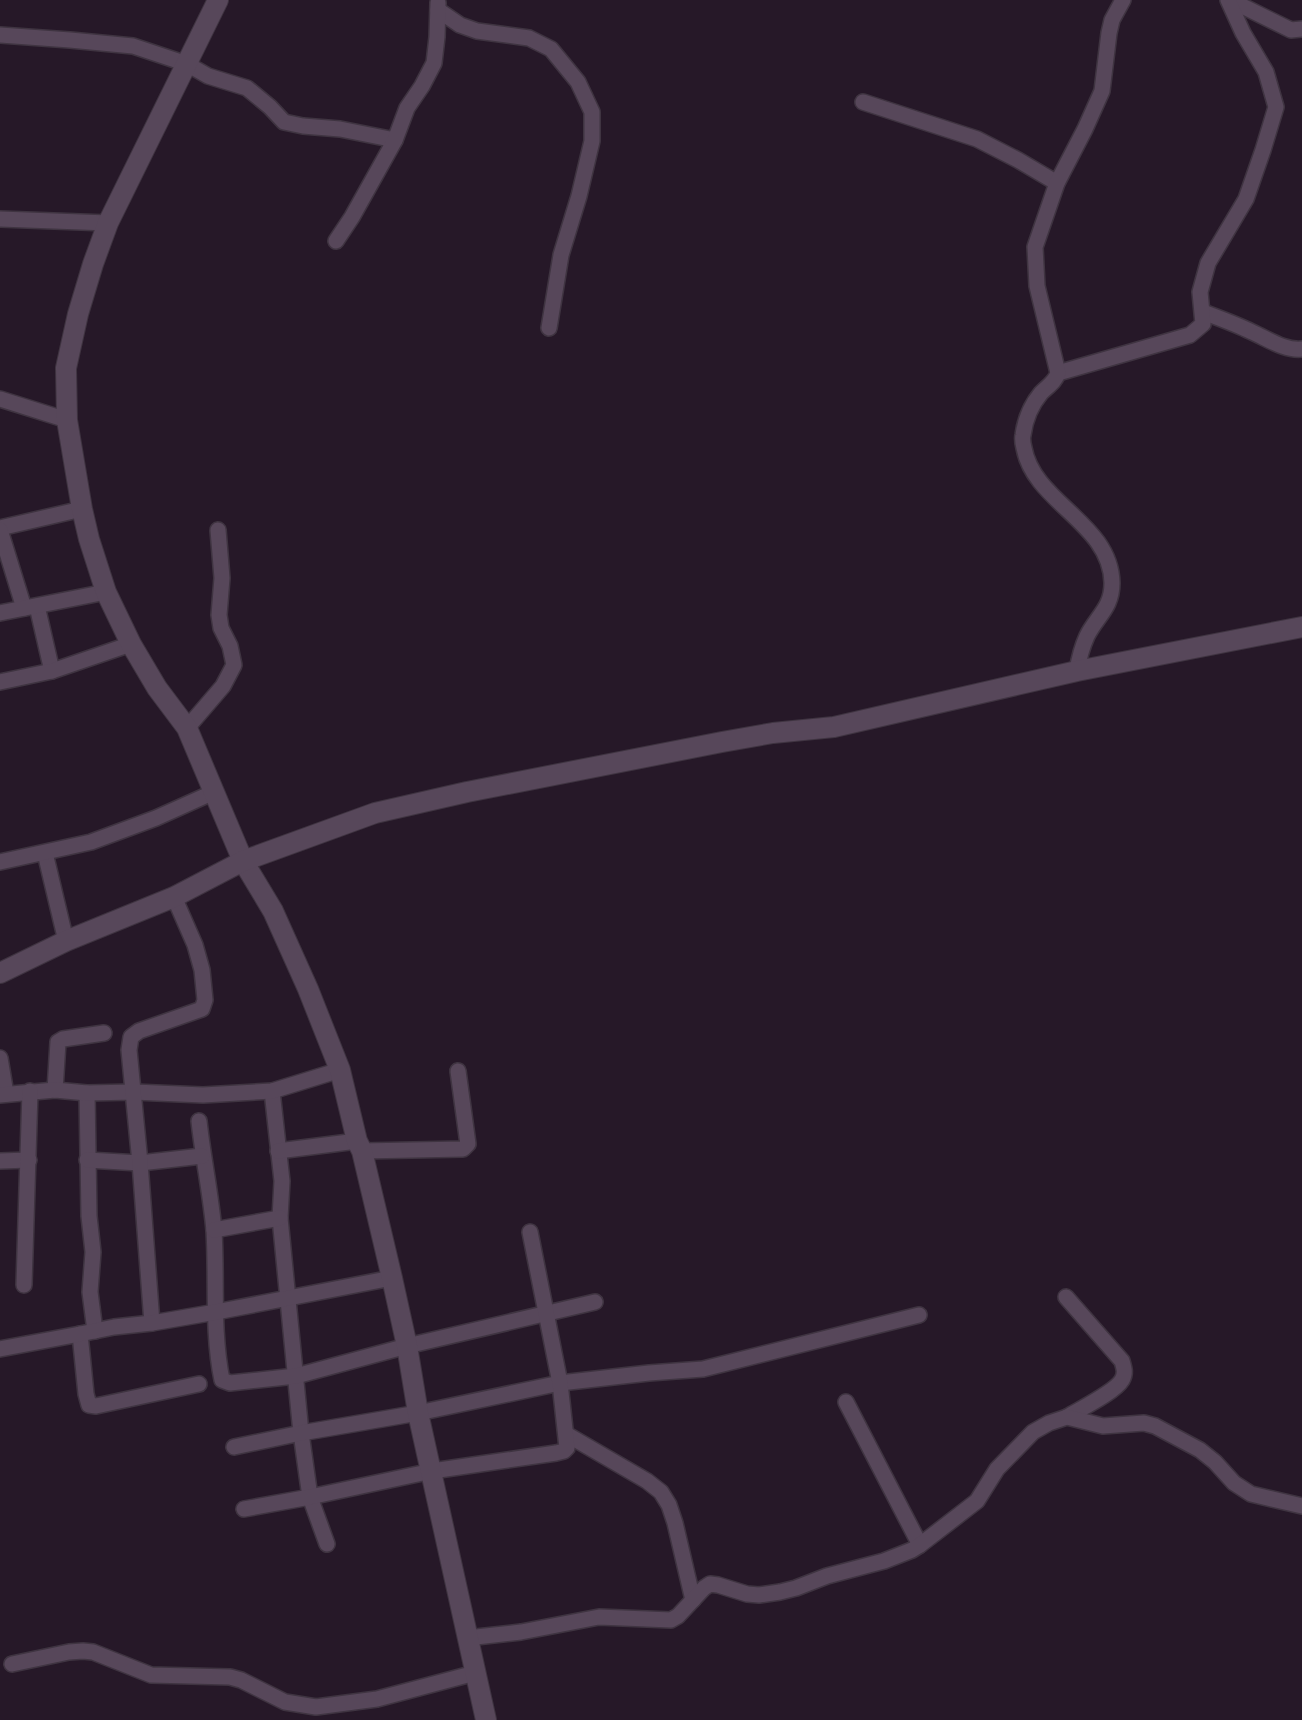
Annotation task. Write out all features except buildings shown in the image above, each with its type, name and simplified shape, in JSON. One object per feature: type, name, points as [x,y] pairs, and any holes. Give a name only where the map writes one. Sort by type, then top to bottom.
[{"type":"street","points":[[218,0],[108,223],[93,264],[78,314],[66,368],[67,420],[82,509],[106,592],[131,644],[157,688],[186,728],[243,861],[273,911],[308,989],[340,1070],[392,1278],[407,1346],[418,1413],[486,1720]]},
{"type":"street","points":[[1077,671],[1079,655],[1088,634],[1108,606],[1112,583],[1107,555],[1092,535],[1038,480],[1026,458],[1022,437],[1030,408],[1040,394],[1055,380],[1058,373],[1036,286],[1035,247],[1057,183],[1102,91],[1112,20],[1123,0]]},
{"type":"street","points":[[1058,373],[1190,335],[1203,324],[1200,292],[1208,263],[1246,200],[1276,107],[1266,72],[1243,33],[1229,0]]},
{"type":"street","points":[[1229,0],[1292,30],[1302,29]]},
{"type":"street","points":[[336,241],[395,140],[407,108],[434,63],[438,5]]},
{"type":"street","points":[[438,5],[460,25],[477,31],[529,38],[551,49],[578,82],[592,112],[592,141],[579,196],[561,255],[549,328]]},
{"type":"street","points":[[0,35],[134,46],[187,64],[208,76],[247,88],[284,122],[340,129],[395,140]]},
{"type":"street","points":[[863,102],[977,139],[1057,183]]},
{"type":"street","points":[[0,219],[108,223]]},
{"type":"street","points":[[1203,312],[1277,344],[1295,350],[1302,349]]},
{"type":"street","points":[[0,399],[67,420]]},
{"type":"street","points":[[52,671],[0,529],[82,509]]},
{"type":"street","points":[[186,728],[223,686],[234,665],[230,646],[220,628],[222,578],[218,531]]},
{"type":"street","points":[[0,613],[106,592]]},
{"type":"street","points":[[0,973],[66,941],[174,897],[243,861],[375,813],[467,792],[732,740],[834,726],[1077,671],[1302,627]]},
{"type":"street","points":[[0,682],[52,671],[131,644]]},
{"type":"street","points":[[0,862],[91,842],[156,819],[214,792]]},
{"type":"street","points":[[45,853],[66,941]]},
{"type":"street","points":[[152,1323],[129,1050],[131,1037],[139,1031],[202,1009],[206,1000],[195,945],[174,897]]},
{"type":"street","points":[[55,1090],[58,1042],[63,1039],[104,1033]]},
{"type":"street","points":[[0,1058],[3,1094],[55,1090],[87,1093],[134,1092],[203,1095],[272,1091],[340,1070]]},
{"type":"street","points":[[278,1151],[360,1146],[463,1149],[468,1144],[458,1071]]},
{"type":"street","points":[[24,1285],[30,1091]]},
{"type":"street","points":[[272,1091],[282,1181],[280,1218],[301,1433],[310,1497],[327,1544]]},
{"type":"street","points":[[87,1093],[89,1216],[93,1252],[90,1292],[95,1331]]},
{"type":"street","points":[[199,1121],[214,1230],[216,1312],[222,1380],[230,1383],[296,1376],[407,1346],[595,1302]]},
{"type":"street","points":[[87,1160],[140,1163],[202,1156]]},
{"type":"street","points":[[0,1161],[29,1160]]},
{"type":"street","points":[[214,1230],[280,1218]]},
{"type":"street","points":[[244,1509],[432,1471],[564,1451],[567,1448],[560,1383],[530,1232]]},
{"type":"street","points":[[0,1349],[114,1327],[216,1312],[392,1278]]},
{"type":"street","points":[[467,1638],[521,1632],[603,1616],[671,1620],[678,1616],[710,1584],[747,1594],[780,1592],[827,1576],[884,1561],[920,1545],[977,1501],[998,1469],[1033,1432],[1067,1416],[1112,1390],[1122,1381],[1125,1372],[1122,1361],[1066,1297]]},
{"type":"street","points":[[234,1447],[418,1413],[560,1383],[703,1369],[918,1316]]},
{"type":"street","points":[[80,1335],[89,1406],[199,1384]]},
{"type":"street","points":[[846,1402],[920,1545]]},
{"type":"street","points":[[1067,1416],[1103,1426],[1144,1423],[1155,1426],[1200,1450],[1215,1462],[1234,1483],[1251,1494],[1302,1506]]},
{"type":"street","points":[[566,1434],[647,1481],[661,1492],[669,1505],[675,1523],[693,1600]]},
{"type":"street","points":[[12,1664],[69,1652],[93,1652],[151,1675],[230,1677],[242,1680],[285,1702],[316,1707],[377,1699],[475,1674]]}]
